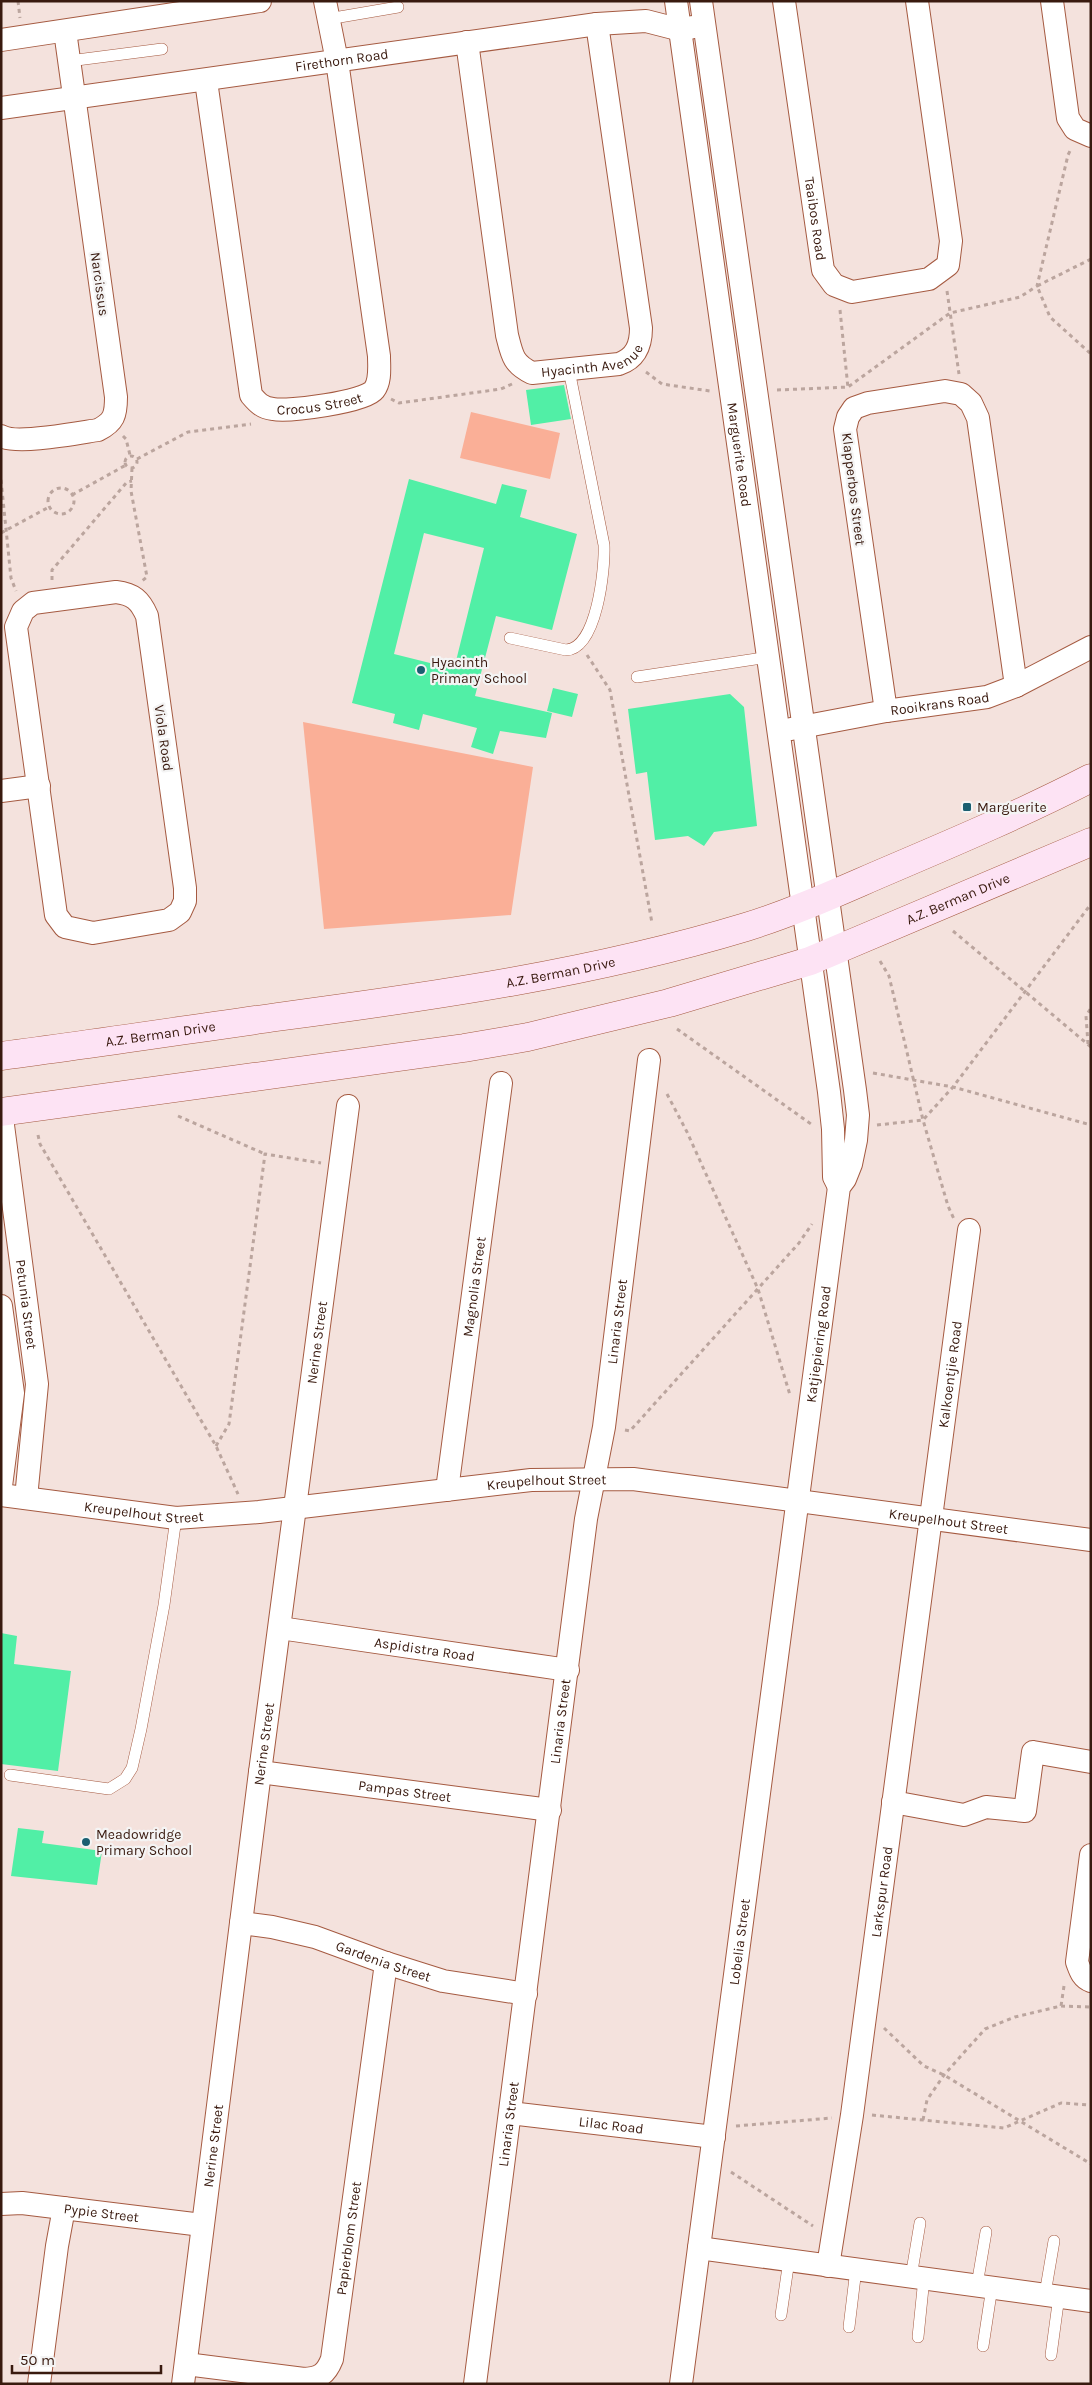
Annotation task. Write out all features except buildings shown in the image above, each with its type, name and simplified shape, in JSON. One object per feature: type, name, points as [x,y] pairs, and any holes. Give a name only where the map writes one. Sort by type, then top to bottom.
[{"type":"main road","name":"A.Z. Berman Drive","points":[[1,1056],[480,987],[627,958],[693,942],[749,926],[829,896],[986,829],[1091,778]]},
{"type":"main road","name":"A.Z. Berman Drive","points":[[1,1111],[255,1076],[353,1065],[528,1036],[669,1003],[810,961],[1091,842]]},
{"type":"street","points":[[1,40],[260,1]]},
{"type":"street","name":"Marguerite Road","points":[[676,1],[780,732],[810,961]]},
{"type":"street","name":"Marguerite Road","points":[[701,1],[836,950]]},
{"type":"street","name":"Taaibos Road","points":[[784,1],[822,270],[834,285]]},
{"type":"street","points":[[834,285],[852,292],[929,280],[948,266],[951,241],[917,1]]},
{"type":"street","points":[[1052,1],[1068,118],[1086,135]]},
{"type":"street","name":"Crocus Street","points":[[206,80],[251,394],[259,404],[275,410],[347,402],[363,398],[374,390],[379,378],[379,356],[338,61],[326,10]]},
{"type":"street","name":"Firethorn Road","points":[[1,108],[597,24],[646,21],[681,30]]},
{"type":"street","name":"Hyacinth Avenue","points":[[467,42],[512,355],[520,367],[532,373],[619,364],[629,360],[637,350],[641,339],[641,328],[597,24]]},
{"type":"street","points":[[681,30],[704,25]]},
{"type":"street","name":"Narcissus","points":[[1,436],[7,440],[23,440],[98,430],[109,424],[116,412],[116,398],[65,31]]},
{"type":"street","points":[[851,397],[868,403],[945,390],[961,394],[971,403],[978,418],[1016,686]]},
{"type":"street","name":"Klapperbos Street","points":[[851,397],[845,429],[886,711]]},
{"type":"street","name":"Viola Road","points":[[116,592],[130,594],[141,602],[147,616],[185,888],[185,901],[180,912],[169,920],[93,933],[65,927],[56,915],[39,786],[16,628],[22,611],[33,603],[116,592]]},
{"type":"street","name":"Rooikrans Road","points":[[780,732],[886,711],[987,698],[1016,686],[1091,647]]},
{"type":"street","points":[[1,792],[39,786]]},
{"type":"street","name":"Katjiepiering Road","points":[[798,1500],[839,1187],[845,1179],[851,1164],[858,1115],[836,950]]},
{"type":"street","name":"Katjiepiering Road","points":[[810,961],[833,1129],[834,1177],[839,1187]]},
{"type":"street","name":"Linaria Street","points":[[475,2384],[593,1479],[604,1427],[649,1060]]},
{"type":"street","name":"Magnolia Street","points":[[447,1490],[501,1083]]},
{"type":"street","name":"Nerine Street","points":[[185,2374],[202,2225],[260,1772],[348,1106]]},
{"type":"street","name":"Petunia Street","points":[[1,1111],[37,1384],[26,1498]]},
{"type":"street","name":"Kalkoentjie Road","points":[[931,1518],[969,1230]]},
{"type":"street","name":"Petunia Street","points":[[1,1306],[13,1393],[1,1486]]},
{"type":"street","name":"Kreupelhout Street","points":[[1,1495],[176,1518],[531,1480],[633,1479],[1091,1540]]},
{"type":"street","name":"Lobelia Street","points":[[681,2384],[798,1500]]},
{"type":"street","name":"Larkspur Road","points":[[828,2266],[852,2115],[931,1518]]},
{"type":"street","name":"Aspidistra Road","points":[[280,1628],[568,1670]]},
{"type":"street","points":[[893,1802],[964,1815],[986,1807],[1025,1811],[1033,1752],[1091,1762]]},
{"type":"street","name":"Pampas Street","points":[[260,1772],[550,1810]]},
{"type":"street","points":[[1086,1976],[1078,1962],[1091,1855]]},
{"type":"street","name":"Gardenia Street","points":[[241,1923],[272,1927],[315,1937],[386,1963],[443,1981],[526,1994]]},
{"type":"street","name":"Papierblom Street","points":[[185,2374],[304,2379],[318,2378],[327,2371],[332,2359],[386,1963]]},
{"type":"street","name":"Lilac Road","points":[[510,2113],[714,2137]]},
{"type":"street","name":"Pypie Street","points":[[1,2204],[22,2203],[202,2225]]},
{"type":"street","points":[[39,2384],[56,2246],[64,2208]]},
{"type":"street","points":[[699,2248],[1091,2301]]},
{"type":"lane","points":[[326,10],[398,7]]},
{"type":"lane","points":[[69,61],[162,49]]},
{"type":"lane","points":[[510,638],[566,650],[580,644],[588,632],[599,595],[604,552],[569,370]]},
{"type":"lane","points":[[637,677],[769,657]]},
{"type":"lane","points":[[10,1775],[109,1789],[125,1779],[132,1768],[141,1728],[164,1605],[176,1518]]},
{"type":"lane","points":[[918,2337],[917,2277],[920,2223]]},
{"type":"lane","points":[[983,2346],[986,2232]]},
{"type":"lane","points":[[1050,2355],[1054,2241]]},
{"type":"lane","points":[[781,2316],[789,2260]]},
{"type":"lane","points":[[849,2327],[856,2269]]},
{"type":"path","points":[[1086,135],[1068,155],[1037,286],[1050,317],[1091,354]]},
{"type":"path","points":[[775,390],[851,397],[950,313],[1020,297],[1037,286],[1091,259]]},
{"type":"path","points":[[948,266],[947,290],[961,394]]},
{"type":"path","points":[[834,285],[839,303],[851,397]]},
{"type":"path","points":[[629,360],[662,384],[720,393]]},
{"type":"path","points":[[399,403],[501,389],[520,381]]},
{"type":"path","points":[[137,459],[188,432],[255,424]]},
{"type":"path","points":[[126,439],[130,456]]},
{"type":"path","points":[[130,456],[137,459]]},
{"type":"path","points":[[126,465],[125,461],[130,456]]},
{"type":"path","points":[[132,468],[138,463],[137,459]]},
{"type":"path","points":[[126,465],[132,468]]},
{"type":"path","points":[[72,495],[126,465]]},
{"type":"path","points":[[132,468],[131,491],[147,576]]},
{"type":"path","points":[[1,480],[12,578]]},
{"type":"path","points":[[53,601],[52,570],[128,482],[132,481]]},
{"type":"path","points":[[63,488],[72,495],[73,507],[64,514],[58,514],[49,507],[48,502],[52,491],[63,488]]},
{"type":"path","points":[[1,533],[49,507]]},
{"type":"path","points":[[580,644],[610,690],[652,923]]},
{"type":"path","points":[[871,1126],[923,1120],[953,1088],[1091,904]]},
{"type":"path","points":[[953,932],[1090,1046]]},
{"type":"path","points":[[880,961],[889,976],[923,1120],[950,1212],[953,1218],[969,1230]]},
{"type":"path","points":[[1090,1046],[1086,1016],[1091,1008]]},
{"type":"path","points":[[677,1029],[819,1129]]},
{"type":"path","points":[[868,1073],[953,1088],[1091,1125]]},
{"type":"path","points":[[666,1092],[687,1132],[758,1289],[793,1402]]},
{"type":"path","points":[[178,1116],[265,1154],[340,1166]]},
{"type":"path","points":[[38,1135],[40,1144],[216,1446],[242,1502]]},
{"type":"path","points":[[216,1446],[229,1424],[265,1154]]},
{"type":"path","points":[[604,1427],[630,1431],[799,1243],[816,1219]]},
{"type":"path","points":[[1061,2006],[1065,1982],[1086,1976]]},
{"type":"path","points":[[923,2120],[927,2100],[944,2075],[985,2029],[1014,2017],[1061,2006],[1091,2007]]},
{"type":"path","points":[[864,2022],[884,2028],[924,2066],[944,2075],[1091,2164]]},
{"type":"path","points":[[816,2229],[732,2174],[714,2137],[739,2124],[865,2114],[1004,2128],[1061,2102],[1091,2105]]},
{"type":"shaded area","points":[[471,412],[560,433],[550,479],[460,458]]},
{"type":"shaded area","points":[[303,722],[533,767],[511,915],[324,929]]},
{"type":"place","name":"Hyacinth Primary School","points":[[421,670]]},
{"type":"place","name":"Marguerite","points":[[967,807]]},
{"type":"place","name":"Meadowridge Primary School","points":[[86,1842]]}]
